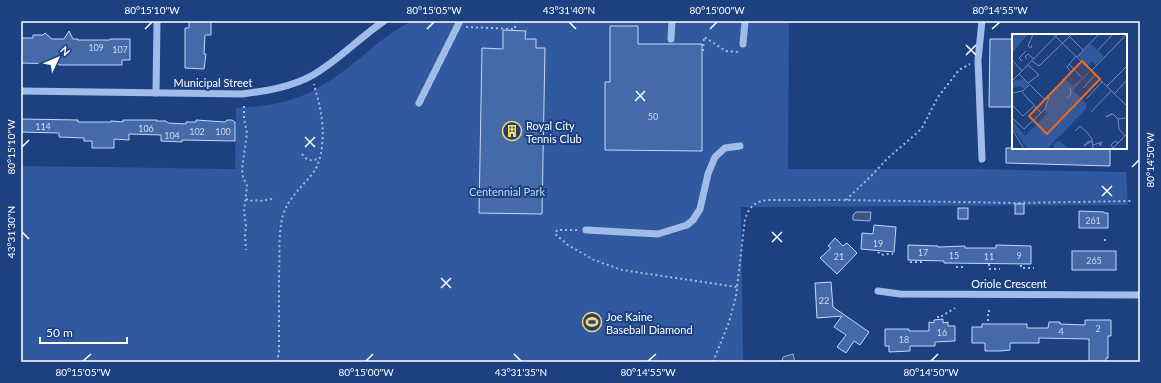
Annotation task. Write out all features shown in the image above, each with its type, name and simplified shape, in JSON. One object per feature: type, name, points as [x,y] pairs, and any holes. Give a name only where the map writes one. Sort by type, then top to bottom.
[{"type":"street","points":[[156,93],[157,21]]},
{"type":"street","name":"Municipal Street","points":[[21,91],[242,94],[278,88],[312,75],[344,53],[383,21]]},
{"type":"street","points":[[671,39],[672,21]]},
{"type":"street","points":[[743,48],[745,21]]},
{"type":"street","points":[[982,21],[978,60],[982,158]]},
{"type":"street","points":[[419,103],[459,24]]},
{"type":"street","points":[[586,230],[658,234],[687,225],[693,220],[700,209],[708,174],[715,157],[724,148],[740,146]]},
{"type":"street","name":"Oriole Crescent","points":[[878,291],[900,294],[1140,294]]},
{"type":"path","points":[[459,24],[515,29],[515,21]]},
{"type":"path","points":[[703,52],[704,37],[726,51],[743,48]]},
{"type":"path","points":[[846,200],[888,158],[922,128],[938,98],[959,70],[978,60]]},
{"type":"path","points":[[277,362],[280,242],[283,216],[292,196],[317,166],[322,149],[322,121],[312,75]]},
{"type":"path","points":[[244,106],[244,119],[247,133],[242,169],[243,177],[247,186],[244,211],[246,226],[244,236],[246,250]]},
{"type":"path","points":[[302,154],[305,159],[309,160],[320,158]]},
{"type":"path","points":[[246,199],[250,201],[260,201],[272,198]]},
{"type":"path","points":[[713,362],[729,322],[736,296],[746,219],[748,211],[753,204],[768,200],[1016,203],[1131,201]]},
{"type":"path","points":[[586,230],[557,230],[555,234],[568,245],[594,260],[622,270],[737,287]]},
{"type":"path","points":[[1105,236],[1105,241]]},
{"type":"path","points":[[878,252],[881,255],[893,254]]},
{"type":"path","points":[[910,262],[924,262]]},
{"type":"path","points":[[989,264],[989,269],[1000,269]]},
{"type":"path","points":[[1021,265],[1021,268],[1034,268]]},
{"type":"path","points":[[956,267],[965,267]]},
{"type":"path","points":[[938,318],[938,316],[942,316],[955,308]]},
{"type":"path","points":[[988,321],[988,311],[992,311]]},
{"type":"green space","name":"Centennial Park","points":[[411,21],[789,21],[788,169],[969,169],[1126,172],[1128,205],[741,207],[743,362],[21,362],[21,166],[235,169],[236,108],[274,104],[296,98],[322,86],[390,34]]},
{"type":"shaded area","points":[[856,212],[871,212],[870,221],[853,220],[853,215]]},
{"type":"shaded area","points":[[793,354],[795,362],[782,362],[783,357]]},
{"type":"building","points":[[189,21],[211,21],[211,35],[205,35],[204,54],[206,54],[204,69],[185,68],[185,28],[189,28]]},
{"type":"building","points":[[610,26],[638,26],[638,44],[702,44],[702,151],[605,150],[605,82],[610,82]]},
{"type":"building","name":"Royal City Tennis Club","points":[[503,30],[526,31],[525,39],[536,39],[536,48],[545,48],[542,214],[479,213],[482,48],[503,49]]},
{"type":"building","points":[[69,31],[73,39],[78,40],[130,39],[130,60],[122,60],[122,65],[59,65],[21,63],[21,38],[33,38],[33,35],[43,35],[45,33],[52,39],[64,39]]},
{"type":"building","points":[[990,39],[1012,39],[1012,107],[989,107]]},
{"type":"building","points":[[21,119],[78,120],[78,122],[157,120],[156,121],[166,121],[168,123],[186,124],[186,122],[196,122],[196,120],[225,122],[227,120],[232,120],[235,122],[235,141],[161,141],[161,135],[129,134],[129,140],[114,139],[114,148],[92,148],[92,141],[84,141],[84,138],[59,137],[59,133],[21,132]]},
{"type":"building","points":[[1006,148],[1110,149],[1110,166],[1006,163]]},
{"type":"building","points":[[1015,204],[1024,204],[1024,214],[1015,214]]},
{"type":"building","points":[[958,208],[968,208],[968,219],[958,219]]},
{"type":"building","points":[[1079,211],[1108,213],[1108,228],[1079,228]]},
{"type":"building","points":[[874,225],[896,227],[894,252],[861,249],[862,233],[873,234]]},
{"type":"building","points":[[835,238],[843,246],[847,243],[857,253],[837,274],[820,258],[831,248],[828,246]]},
{"type":"building","points":[[908,245],[938,247],[965,246],[965,248],[996,248],[996,245],[1031,246],[1031,264],[944,263],[944,261],[908,260]]},
{"type":"building","points":[[1072,251],[1116,251],[1116,270],[1072,270]]},
{"type":"building","points":[[831,282],[833,307],[869,332],[860,345],[854,341],[846,353],[837,347],[846,335],[834,327],[842,316],[817,318],[815,283]]},
{"type":"building","points":[[943,319],[943,323],[948,322],[948,326],[955,326],[955,341],[935,342],[935,346],[910,346],[910,351],[889,352],[889,346],[885,346],[885,329],[929,331],[929,322],[934,323],[934,320]]},
{"type":"building","points":[[1085,320],[1111,320],[1111,336],[1108,336],[1108,358],[1106,358],[1106,362],[1089,362],[1089,339],[1039,338],[1039,343],[1010,343],[1010,350],[1000,351],[985,351],[985,343],[972,343],[972,327],[982,327],[982,324],[1027,324],[1027,328],[1048,328],[1049,322],[1085,325]]},
{"type":"place","name":"Royal City Tennis Club","points":[[512,131]]},
{"type":"place","name":"Joe Kaine Baseball Diamond","points":[[592,322]]}]
